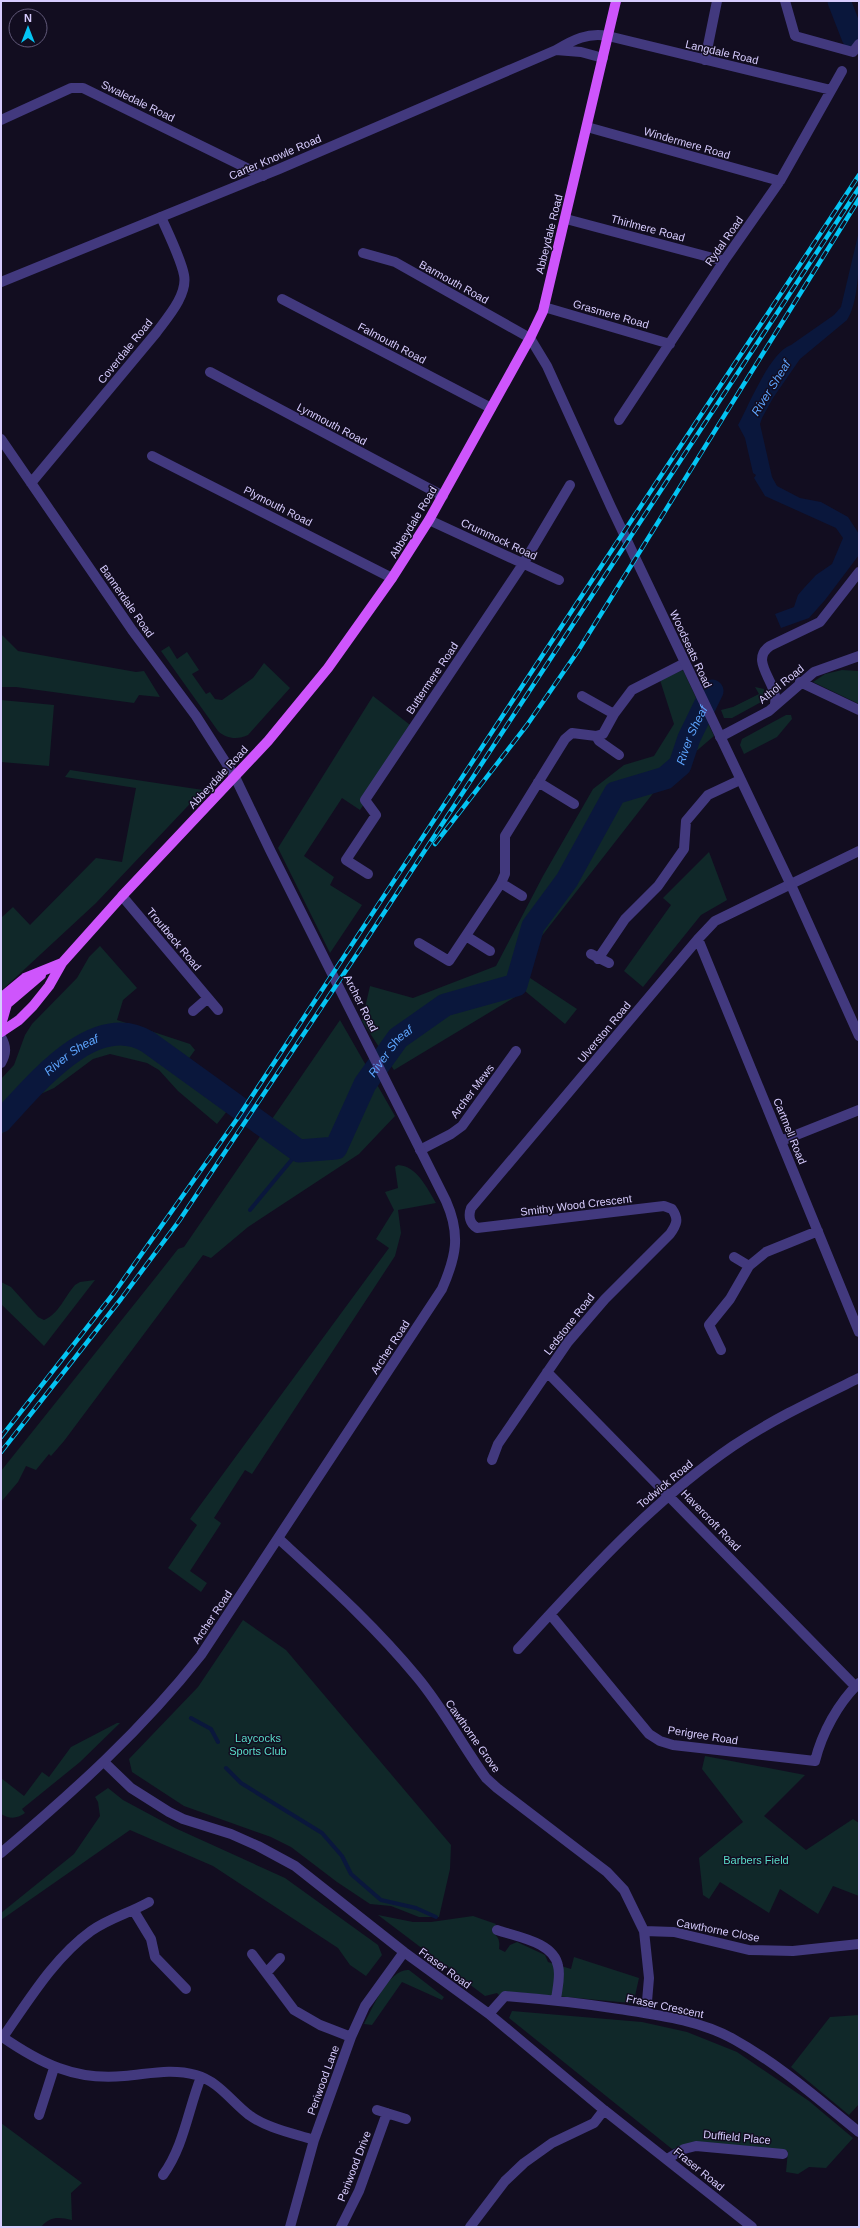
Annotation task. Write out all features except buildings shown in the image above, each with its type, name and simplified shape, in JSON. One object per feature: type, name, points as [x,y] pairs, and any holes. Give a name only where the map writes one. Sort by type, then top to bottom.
[{"type":"main road","name":"Abbeydale Road","points":[[1,1032],[19,1020],[33,1006],[49,986],[62,963],[122,896],[268,741],[328,668],[392,578],[429,520],[530,338],[544,306],[566,219],[616,1]]},
{"type":"main road","name":"Abbeydale Road","points":[[3,1004],[45,971],[62,963]]},
{"type":"main road","points":[[1,1025],[3,1004]]},
{"type":"street","points":[[705,60],[717,1]]},
{"type":"street","points":[[785,1],[795,36],[856,48]]},
{"type":"street","name":"Carter Knowle Road","points":[[1,282],[263,176],[556,50],[572,40],[590,34],[608,36]]},
{"type":"street","name":"Langdale Road","points":[[608,36],[831,90]]},
{"type":"street","name":"Carter Knowle Road","points":[[556,50],[572,50],[603,58]]},
{"type":"street","name":"Rydal Road","points":[[619,420],[724,261],[780,181],[842,71]]},
{"type":"street","name":"Swaledale Road","points":[[1,120],[71,88],[83,88],[263,176]]},
{"type":"street","name":"Windermere Road","points":[[587,127],[780,181]]},
{"type":"street","name":"Coverdale Road","points":[[31,483],[156,333],[175,306],[183,289],[184,276],[161,217]]},
{"type":"street","name":"Thirlmere Road","points":[[566,219],[724,261]]},
{"type":"street","name":"Barmouth Road","points":[[364,253],[395,262],[530,338]]},
{"type":"street","name":"Falmouth Road","points":[[282,299],[491,408]]},
{"type":"street","name":"Grasmere Road","points":[[544,306],[670,344]]},
{"type":"street","name":"Woodseats Road","points":[[530,338],[547,366],[648,587],[791,885],[859,1036]]},
{"type":"street","name":"Lynmouth Road","points":[[210,372],[443,496]]},
{"type":"street","name":"Bannerdale Road","points":[[1,439],[132,630],[196,716],[235,776]]},
{"type":"street","name":"Plymouth Road","points":[[152,456],[392,578]]},
{"type":"street","name":"Buttermere Road","points":[[368,874],[346,860],[376,815],[365,800],[523,564],[570,485]]},
{"type":"street","name":"Crummock Road","points":[[429,520],[559,580]]},
{"type":"street","points":[[775,704],[776,692],[762,662],[764,653],[770,646],[820,622],[859,572]]},
{"type":"street","name":"Athol Road","points":[[719,735],[769,711],[800,682],[823,668],[859,656]]},
{"type":"street","points":[[419,943],[449,961],[501,883],[505,870],[505,836],[565,739],[572,733],[596,736],[603,734],[614,714],[632,690],[685,663]]},
{"type":"street","points":[[800,682],[859,710]]},
{"type":"street","points":[[582,696],[614,714]]},
{"type":"street","points":[[596,736],[599,741],[619,755]]},
{"type":"street","name":"Archer Road","points":[[1,1853],[104,1762],[162,1703],[192,1666],[279,1539],[442,1290],[448,1276],[455,1248],[455,1226],[446,1201],[324,958],[235,776]]},
{"type":"street","points":[[608,964],[594,956],[625,919],[658,886],[684,850],[686,821],[708,795],[740,780]]},
{"type":"street","points":[[538,782],[574,804]]},
{"type":"street","name":"Ulverston Road","points":[[474,1226],[469,1216],[471,1208],[698,939],[715,921],[859,852]]},
{"type":"street","points":[[501,883],[522,896]]},
{"type":"street","name":"Troutbeck Road","points":[[122,896],[218,1010]]},
{"type":"street","points":[[466,936],[490,951]]},
{"type":"street","name":"Cartmell Road","points":[[698,939],[859,1332]]},
{"type":"street","points":[[192,1011],[208,998]]},
{"type":"street","points":[[1,1037],[4,1042],[6,1055],[1,1063]]},
{"type":"street","name":"Archer Mews","points":[[420,1150],[451,1134],[462,1126],[516,1051]]},
{"type":"street","points":[[781,1141],[859,1110]]},
{"type":"street","name":"Smithy Wood Crescent","points":[[474,1226],[478,1228],[506,1226],[664,1206],[672,1208],[676,1215]]},
{"type":"street","name":"Ledstone Road","points":[[492,1460],[498,1444],[568,1342],[605,1299],[670,1234],[677,1224],[676,1215]]},
{"type":"street","points":[[721,1350],[709,1325],[724,1306],[750,1266],[766,1252],[818,1231]]},
{"type":"street","points":[[734,1257],[750,1266]]},
{"type":"street","name":"Havercroft Road","points":[[547,1372],[857,1684]]},
{"type":"street","name":"Todwick Road","points":[[518,1649],[630,1530],[722,1454],[767,1424],[859,1378]]},
{"type":"street","name":"Cawthorne Grove","points":[[279,1539],[353,1606],[418,1678],[486,1778],[607,1872],[624,1890],[644,1931],[648,1978],[646,2013]]},
{"type":"street","name":"Perigree Road","points":[[550,1614],[649,1734],[660,1741],[708,1750],[815,1761],[819,1745],[831,1721],[857,1684]]},
{"type":"street","name":"Fraser Road","points":[[104,1762],[131,1788],[169,1812],[183,1819],[231,1834],[280,1856],[308,1876],[404,1952],[489,2014],[604,2110],[752,2227]]},
{"type":"street","points":[[148,1902],[134,1911],[109,1920],[68,1949],[2,2036],[54,2068],[74,2074],[101,2077],[172,2071],[201,2077],[220,2089],[255,2118],[268,2125],[314,2140]]},
{"type":"street","points":[[134,1911],[151,1939],[155,1957],[186,1989]]},
{"type":"street","points":[[497,1930],[544,1947],[551,1952],[556,1959],[559,1971],[556,2000]]},
{"type":"street","name":"Cawthorne Close","points":[[644,1931],[674,1932],[756,1951],[793,1951],[859,1944]]},
{"type":"street","name":"Periwood Lane","points":[[290,2227],[314,2140],[351,2037],[366,2006],[404,1952]]},
{"type":"street","points":[[252,1954],[294,2010],[320,2025],[351,2037]]},
{"type":"street","points":[[267,1972],[280,1958]]},
{"type":"street","name":"Fraser Crescent","points":[[489,2014],[505,1996],[556,2000],[646,2013],[705,2027],[734,2040],[765,2058],[859,2132]]},
{"type":"street","points":[[39,2115],[54,2068]]},
{"type":"street","points":[[163,2175],[178,2152],[182,2132],[201,2077]]},
{"type":"street","points":[[470,2227],[505,2181],[524,2163],[552,2143],[594,2123],[604,2110]]},
{"type":"street","name":"Periwood Drive","points":[[341,2227],[359,2191],[382,2111],[406,2119]]},
{"type":"street","name":"Duffield Place","points":[[667,2159],[684,2149],[696,2146],[783,2154]]},
{"type":"green space","points":[[1,634],[18,651],[136,672],[144,671],[160,697],[139,695],[134,703],[16,687],[1,687]]},
{"type":"green space","points":[[169,646],[177,659],[187,652],[199,670],[192,674],[206,694],[210,692],[215,699],[222,700],[253,678],[264,663],[290,688],[248,735],[236,738],[225,736],[218,731],[161,651]]},
{"type":"green space","points":[[683,670],[714,736],[665,778],[530,951],[524,974],[577,1009],[565,1024],[525,991],[394,1070],[362,1021],[370,986],[413,998],[496,966],[543,876],[593,789],[624,765],[654,756],[674,724],[660,680]]},
{"type":"green space","points":[[842,670],[859,671],[859,704],[813,682],[825,674]]},
{"type":"green space","points":[[755,687],[764,689],[763,701],[732,718],[724,718],[721,710],[733,707],[759,694]]},
{"type":"green space","points":[[373,696],[414,728],[360,810],[342,798],[304,856],[334,877],[330,885],[362,905],[330,953],[278,848]]},
{"type":"green space","points":[[1,700],[54,705],[49,766],[1,762]]},
{"type":"green space","points":[[786,715],[791,715],[792,719],[777,737],[744,754],[740,745],[742,739]]},
{"type":"green space","points":[[70,770],[203,790],[96,903],[1,991],[1,918],[13,907],[30,925],[96,858],[122,862],[136,788],[65,777]]},
{"type":"green space","points":[[709,852],[727,900],[701,915],[643,987],[624,971],[671,905],[663,898]]},
{"type":"green space","points":[[100,946],[137,988],[123,1000],[117,1020],[190,1044],[195,1050],[177,1075],[213,1093],[229,1088],[237,1093],[238,1097],[217,1124],[178,1091],[159,1070],[147,1063],[110,1054],[93,1059],[54,1088],[34,1097],[1,1135],[1,1079],[14,1065],[25,1035],[32,1024],[77,978],[89,957]]},
{"type":"green space","points":[[340,1020],[395,1116],[359,1154],[248,1227],[211,1258],[203,1255],[64,1441],[51,1456],[49,1454],[36,1470],[26,1466],[18,1482],[1,1502],[1,1471],[178,1249],[184,1247]]},
{"type":"green space","points":[[398,1165],[411,1169],[421,1179],[436,1203],[398,1210],[401,1233],[395,1256],[252,1474],[245,1470],[214,1518],[221,1523],[190,1571],[207,1583],[201,1592],[168,1568],[197,1525],[190,1519],[389,1248],[376,1239],[394,1210],[385,1192],[398,1188],[395,1167]]},
{"type":"green space","points":[[95,1280],[44,1346],[1,1304],[1,1282],[11,1287],[38,1317],[44,1320],[54,1314],[75,1285],[80,1282]]},
{"type":"green space","name":"Laycocks Sports Club","points":[[243,1620],[286,1650],[451,1845],[450,1869],[439,1917],[419,1917],[391,1906],[370,1904],[337,1882],[291,1847],[271,1837],[184,1806],[132,1772],[129,1759],[198,1687]]},
{"type":"green space","points":[[117,1723],[120,1723],[80,1762],[22,1809],[25,1813],[13,1818],[1,1814],[1,1778],[24,1796],[42,1772],[49,1777],[71,1747]]},
{"type":"green space","name":"Barbers Field","points":[[705,1756],[805,1775],[764,1816],[806,1850],[853,1819],[859,1823],[859,1896],[833,1886],[818,1914],[780,1889],[769,1913],[720,1882],[709,1899],[703,1895],[699,1858],[743,1822],[702,1769]]},
{"type":"green space","points":[[108,1788],[123,1800],[175,1828],[285,1878],[378,1945],[382,1955],[366,1976],[350,1965],[338,1948],[213,1866],[130,1830],[1,1920],[1,1913],[74,1854],[100,1816],[98,1802],[95,1797]]},
{"type":"green space","points":[[378,1915],[413,1922],[431,1922],[473,1916],[496,1924],[492,1932],[498,1939],[499,1949],[505,1952],[510,1945],[517,1942],[545,1955],[548,1962],[571,1969],[574,1957],[639,1978],[635,1996],[630,2003],[513,1992],[500,1996],[497,1993],[485,1996]]},
{"type":"green space","points":[[409,1970],[444,1997],[442,2000],[402,1982],[372,2025],[364,2024],[376,2000],[388,1982],[402,1971]]},
{"type":"green space","points":[[512,2011],[642,2022],[687,2032],[737,2052],[809,2101],[853,2138],[826,2168],[809,2167],[798,2174],[786,2172],[788,2151],[702,2142],[672,2149],[509,2018]]},
{"type":"green space","points":[[859,2015],[859,2104],[849,2115],[791,2067],[830,2017]]},
{"type":"green space","points":[[1,2123],[82,2183],[71,2193],[72,2220],[55,2218],[44,2223],[41,2227],[1,2227]]},
{"type":"water","points":[[859,231],[857,290],[847,320],[800,359],[773,398],[760,424],[772,477],[777,486],[800,498],[821,502],[848,517],[859,534],[859,555],[825,600],[809,618],[781,628],[775,614],[794,607],[798,595],[804,588],[816,575],[832,564],[843,538],[836,528],[765,496],[754,478],[756,475],[753,473],[745,438],[738,425],[761,380],[775,358],[783,350],[834,315],[841,307]]},
{"type":"waterway","name":"River Sheaf","points":[[839,1],[853,37]]},
{"type":"waterway","name":"River Sheaf","points":[[1,1121],[30,1089],[67,1056],[86,1043],[107,1036],[128,1034],[148,1042],[299,1151],[336,1148],[365,1084],[398,1038],[445,1005],[516,985],[533,926],[567,880],[615,793],[665,778],[680,765],[689,738],[712,691]]},
{"type":"waterway","points":[[250,1210],[299,1151]]},
{"type":"waterway","points":[[191,1718],[211,1729],[218,1742]]},
{"type":"waterway","points":[[226,1768],[241,1783],[322,1833],[342,1856],[351,1874],[381,1900],[416,1908],[436,1917]]},
{"type":"railway","points":[[1,1437],[114,1293],[237,1119],[859,175]]},
{"type":"railway","points":[[1,1452],[121,1299],[179,1221],[361,948],[859,188]]},
{"type":"railway","points":[[435,844],[527,725],[578,651],[859,199]]}]
